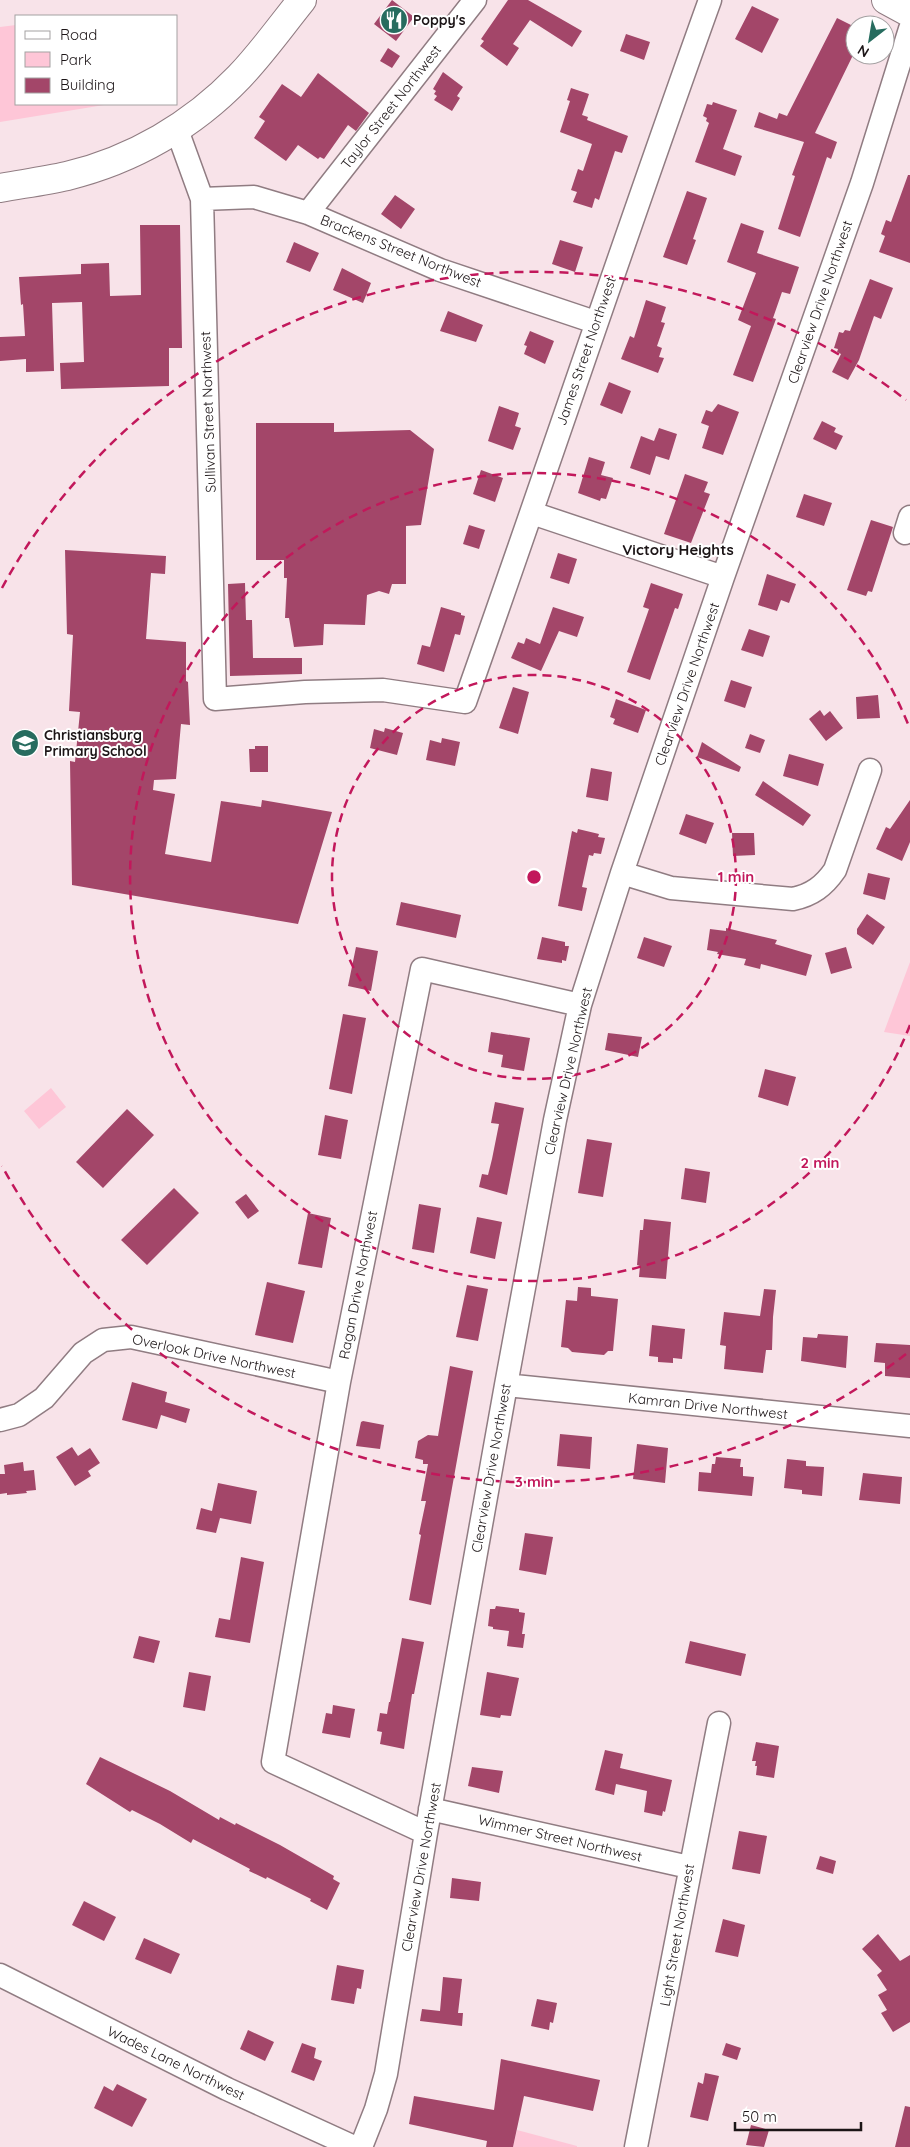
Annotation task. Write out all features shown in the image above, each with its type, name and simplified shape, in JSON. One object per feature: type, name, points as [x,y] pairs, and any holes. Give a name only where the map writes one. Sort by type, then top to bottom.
[{"type":"main road","points":[[0,188],[68,176],[109,163],[144,148],[177,130],[210,105],[239,77],[302,0]]},
{"type":"main road","points":[[886,0],[910,13]]},
{"type":"street","name":"Taylor Street Northwest","points":[[308,213],[475,0]]},
{"type":"street","name":"James Street Northwest","points":[[465,702],[532,513],[596,322],[710,0]]},
{"type":"street","name":"Clearview Drive Northwest","points":[[361,2147],[376,2109],[386,2074],[430,1809],[506,1385],[555,1120],[580,1005],[622,873],[862,183],[910,29]]},
{"type":"street","name":"Sullivan Street Northwest","points":[[177,130],[202,199],[215,699],[305,692],[383,690],[465,702]]},
{"type":"street","name":"Brackens Street Northwest","points":[[202,199],[254,197],[308,213],[440,270],[596,322]]},
{"type":"street","points":[[532,513],[724,577]]},
{"type":"street","points":[[622,873],[671,888],[793,899],[805,896],[827,881],[835,870],[870,770]]},
{"type":"street","name":"Ragan Drive Northwest","points":[[426,1833],[273,1762],[339,1382],[422,969],[580,1005]]},
{"type":"street","name":"Overlook Drive Northwest","points":[[0,1420],[19,1415],[44,1398],[83,1353],[103,1340],[116,1338],[131,1337],[339,1382]]},
{"type":"street","name":"Kamran Drive Northwest","points":[[506,1385],[910,1426]]},
{"type":"street","name":"Light Street Northwest","points":[[636,2147],[675,1951],[689,1867],[719,1723]]},
{"type":"street","name":"Wimmer Street Northwest","points":[[430,1809],[689,1867]]},
{"type":"street","name":"Wades Lane Northwest","points":[[0,1975],[227,2089],[354,2147]]},
{"type":"green space","points":[[15,25],[15,105],[104,105],[0,122],[0,27]]},
{"type":"green space","points":[[910,962],[910,1036],[884,1032]]},
{"type":"green space","points":[[51,1088],[66,1107],[39,1129],[24,1111]]},
{"type":"green space","points":[[517,2130],[577,2146],[577,2147],[513,2147]]},
{"type":"building","name":"Poppy's","points":[[392,0],[414,17],[396,41],[374,24]]},
{"type":"building","points":[[508,0],[528,0],[582,31],[572,47],[530,20],[513,44],[519,48],[507,66],[480,46],[484,41],[481,39]]},
{"type":"building","points":[[752,6],[779,19],[762,53],[735,39]]},
{"type":"building","points":[[837,18],[845,22],[845,65],[848,65],[815,133],[837,142],[831,159],[827,157],[800,237],[778,229],[795,176],[792,175],[804,142],[754,127],[759,112],[777,119],[779,113],[787,116]]},
{"type":"building","points":[[626,34],[650,42],[644,60],[620,51]]},
{"type":"building","points":[[388,48],[400,56],[392,68],[380,61]]},
{"type":"building","points":[[443,72],[463,87],[457,96],[460,98],[452,111],[434,100],[437,96],[434,94],[436,91],[433,89]]},
{"type":"building","points":[[318,73],[369,113],[356,131],[348,125],[324,159],[320,157],[318,159],[298,145],[286,161],[254,138],[265,121],[259,117],[282,84],[301,97]]},
{"type":"building","points":[[571,88],[589,94],[582,115],[588,117],[587,120],[628,136],[622,153],[615,151],[599,200],[595,198],[592,208],[573,202],[577,192],[571,190],[578,169],[583,171],[592,144],[560,132],[570,101],[567,100]]},
{"type":"building","points":[[713,102],[737,110],[723,149],[742,156],[735,176],[695,162],[709,123],[706,121],[707,118],[703,116],[707,104],[712,105]]},
{"type":"building","points":[[908,175],[910,175],[910,263],[879,252],[885,236],[881,234],[886,220],[891,222]]},
{"type":"building","points":[[687,191],[707,198],[693,239],[696,240],[687,265],[663,257]]},
{"type":"building","points":[[395,195],[415,209],[401,229],[381,214]]},
{"type":"building","points":[[741,223],[764,231],[757,253],[799,267],[790,294],[782,292],[773,318],[776,319],[753,382],[733,375],[751,326],[738,320],[756,273],[727,262]]},
{"type":"building","points":[[140,225],[180,225],[182,348],[169,348],[169,386],[61,389],[60,363],[84,362],[82,302],[52,303],[54,371],[26,372],[26,359],[0,361],[0,337],[25,336],[19,277],[81,274],[81,264],[109,263],[110,296],[141,295]]},
{"type":"building","points":[[560,240],[583,247],[575,272],[552,264]]},
{"type":"building","points":[[294,242],[319,253],[310,272],[286,262]]},
{"type":"building","points":[[342,268],[371,283],[363,303],[333,290]]},
{"type":"building","points":[[870,279],[893,288],[881,319],[874,316],[859,360],[848,380],[832,372],[841,354],[837,352],[838,349],[834,348],[839,332],[850,331]]},
{"type":"building","points":[[646,300],[666,307],[661,322],[665,323],[657,346],[662,348],[659,357],[664,358],[658,373],[621,359],[630,336],[634,338]]},
{"type":"building","points":[[448,311],[483,325],[476,342],[440,331]]},
{"type":"building","points":[[530,331],[554,341],[545,364],[524,354],[527,346],[524,345]]},
{"type":"building","points":[[609,382],[631,391],[622,414],[600,405]]},
{"type":"building","points":[[718,404],[739,412],[723,455],[702,448],[709,426],[701,423],[706,410],[712,412]]},
{"type":"building","points":[[499,406],[519,413],[515,426],[521,428],[513,450],[488,441]]},
{"type":"building","points":[[822,421],[836,428],[834,432],[843,436],[836,450],[813,439]]},
{"type":"building","points":[[256,423],[334,423],[334,432],[410,430],[434,449],[421,525],[406,526],[406,584],[392,584],[389,594],[379,591],[367,595],[365,625],[324,624],[323,645],[294,647],[289,618],[285,618],[287,578],[284,578],[284,560],[256,560]]},
{"type":"building","points":[[659,428],[677,434],[669,460],[656,456],[650,475],[630,468],[641,436],[654,441]]},
{"type":"building","points":[[589,457],[605,462],[601,475],[613,478],[606,499],[601,498],[600,501],[578,493]]},
{"type":"building","points":[[481,470],[503,478],[495,502],[473,494]]},
{"type":"building","points":[[685,474],[708,482],[704,492],[710,494],[691,543],[664,534]]},
{"type":"building","points":[[804,494],[832,503],[824,526],[796,517]]},
{"type":"building","points":[[871,520],[893,527],[872,592],[868,591],[866,596],[847,590]]},
{"type":"building","points":[[469,525],[485,530],[479,549],[463,544]]},
{"type":"building","points":[[65,550],[166,556],[165,574],[151,573],[146,639],[186,642],[186,681],[188,682],[190,725],[181,724],[176,779],[154,780],[153,790],[175,794],[165,854],[211,862],[221,801],[261,807],[262,800],[332,812],[298,924],[72,885],[70,761],[75,762],[80,712],[69,711],[73,635],[67,634]]},
{"type":"building","points":[[558,553],[577,559],[569,584],[550,578]]},
{"type":"building","points":[[767,574],[796,584],[789,603],[781,600],[777,611],[758,605]]},
{"type":"building","points":[[245,583],[246,620],[252,620],[253,658],[302,658],[302,674],[230,676],[228,584]]},
{"type":"building","points":[[651,583],[683,594],[678,609],[675,608],[650,680],[627,672],[649,609],[643,607]]},
{"type":"building","points":[[441,607],[465,616],[460,635],[455,634],[444,672],[417,664],[422,645],[430,647]]},
{"type":"building","points":[[553,607],[584,617],[577,637],[559,631],[541,671],[511,658],[518,642],[524,644],[526,638],[540,644]]},
{"type":"building","points":[[749,629],[770,636],[763,657],[741,650]]},
{"type":"building","points":[[731,680],[752,687],[745,708],[724,701]]},
{"type":"building","points":[[513,687],[529,692],[518,734],[499,728]]},
{"type":"building","points":[[878,695],[880,718],[857,719],[856,697]]},
{"type":"building","points":[[616,699],[646,710],[638,733],[613,724],[615,719],[610,717]]},
{"type":"building","points":[[820,710],[824,716],[830,711],[843,728],[826,741],[809,719]]},
{"type":"building","points":[[385,728],[403,733],[397,755],[370,748],[374,729],[384,732]]},
{"type":"building","points":[[750,734],[765,740],[760,753],[745,748]]},
{"type":"building","points":[[442,738],[460,742],[455,766],[426,760],[430,740],[441,743]]},
{"type":"building","points":[[702,742],[741,767],[739,772],[697,757]]},
{"type":"building","points":[[255,746],[268,746],[268,772],[250,772],[249,749],[255,749]]},
{"type":"building","points":[[789,754],[824,764],[818,786],[783,776]]},
{"type":"building","points":[[591,768],[612,772],[608,801],[586,797]]},
{"type":"building","points":[[763,781],[811,815],[803,826],[755,795]]},
{"type":"building","points":[[910,800],[910,842],[902,861],[876,849],[886,827],[890,829]]},
{"type":"building","points":[[686,814],[714,823],[706,844],[679,834]]},
{"type":"building","points":[[578,829],[599,834],[598,837],[605,838],[601,854],[594,853],[593,856],[589,855],[582,887],[587,888],[582,911],[558,906],[572,831],[577,833]]},
{"type":"building","points":[[732,833],[754,833],[755,855],[733,856]]},
{"type":"building","points":[[868,873],[890,878],[885,900],[863,894]]},
{"type":"building","points":[[401,902],[461,915],[456,938],[396,925]]},
{"type":"building","points":[[867,914],[885,927],[873,945],[857,934],[857,929]]},
{"type":"building","points":[[726,928],[777,940],[775,944],[812,955],[806,976],[761,964],[760,969],[744,965],[746,959],[717,954],[718,952],[707,950],[710,929],[726,931]]},
{"type":"building","points":[[542,937],[565,942],[565,946],[569,946],[566,961],[562,960],[562,963],[537,959]]},
{"type":"building","points":[[644,937],[672,946],[664,967],[637,958]]},
{"type":"building","points":[[356,947],[378,951],[371,991],[348,986]]},
{"type":"building","points":[[846,947],[852,968],[831,974],[825,953]]},
{"type":"building","points":[[343,1014],[366,1018],[352,1094],[329,1089]]},
{"type":"building","points":[[491,1032],[530,1038],[524,1071],[501,1067],[503,1055],[488,1052]]},
{"type":"building","points":[[608,1033],[642,1037],[638,1057],[605,1050]]},
{"type":"building","points":[[765,1069],[796,1077],[788,1106],[758,1097]]},
{"type":"building","points":[[495,1102],[524,1108],[507,1195],[479,1187],[482,1174],[488,1175],[499,1124],[491,1123]]},
{"type":"building","points":[[127,1109],[154,1135],[103,1188],[76,1162]]},
{"type":"building","points":[[325,1115],[348,1120],[341,1159],[318,1155]]},
{"type":"building","points":[[587,1139],[612,1143],[603,1197],[578,1193]]},
{"type":"building","points":[[685,1168],[710,1172],[706,1203],[681,1199]]},
{"type":"building","points":[[174,1188],[199,1213],[147,1265],[121,1240]]},
{"type":"building","points":[[246,1194],[259,1211],[248,1219],[235,1202]]},
{"type":"building","points":[[419,1204],[441,1208],[434,1253],[412,1249]]},
{"type":"building","points":[[308,1213],[331,1218],[322,1268],[298,1264]]},
{"type":"building","points":[[477,1217],[502,1222],[495,1259],[470,1253]]},
{"type":"building","points":[[644,1219],[671,1222],[666,1279],[639,1277],[640,1266],[637,1265],[640,1230],[643,1230]]},
{"type":"building","points":[[267,1282],[305,1291],[293,1343],[255,1335]]},
{"type":"building","points":[[467,1285],[488,1289],[478,1341],[456,1337]]},
{"type":"building","points":[[578,1287],[591,1288],[591,1296],[618,1299],[613,1351],[608,1351],[604,1355],[572,1352],[568,1348],[561,1347],[566,1300],[577,1301]]},
{"type":"building","points":[[764,1289],[776,1290],[772,1350],[766,1350],[763,1373],[724,1369],[726,1346],[720,1345],[724,1312],[760,1316]]},
{"type":"building","points":[[652,1325],[685,1329],[682,1359],[673,1358],[673,1363],[658,1362],[658,1357],[649,1356]]},
{"type":"building","points":[[818,1334],[848,1336],[846,1368],[801,1361],[803,1337],[817,1338]]},
{"type":"building","points":[[876,1343],[910,1345],[910,1378],[885,1376],[885,1363],[874,1362]]},
{"type":"building","points":[[450,1366],[473,1371],[431,1605],[409,1600],[426,1501],[421,1501],[428,1464],[423,1464],[423,1460],[415,1458],[418,1441],[428,1435],[438,1436]]},
{"type":"building","points":[[132,1382],[167,1392],[165,1402],[190,1409],[186,1423],[161,1415],[157,1429],[122,1420]]},
{"type":"building","points":[[361,1422],[384,1425],[380,1449],[356,1446]]},
{"type":"building","points":[[560,1434],[592,1437],[590,1469],[557,1466]]},
{"type":"building","points":[[637,1444],[668,1448],[665,1483],[633,1479]]},
{"type":"building","points":[[72,1447],[78,1456],[90,1448],[100,1463],[88,1471],[91,1476],[75,1486],[56,1457]]},
{"type":"building","points":[[716,1457],[741,1459],[740,1467],[743,1467],[743,1476],[754,1477],[752,1496],[698,1491],[699,1472],[711,1473],[712,1464],[715,1464]]},
{"type":"building","points":[[787,1459],[806,1461],[806,1466],[824,1467],[822,1496],[802,1494],[802,1490],[784,1488]]},
{"type":"building","points":[[23,1462],[24,1471],[34,1470],[36,1490],[26,1491],[27,1493],[0,1494],[0,1474],[5,1474],[4,1465]]},
{"type":"building","points":[[863,1473],[902,1477],[900,1504],[859,1500]]},
{"type":"building","points":[[218,1483],[257,1491],[251,1524],[220,1518],[216,1533],[196,1529],[201,1508],[212,1511]]},
{"type":"building","points":[[525,1533],[553,1537],[546,1575],[519,1570]]},
{"type":"building","points":[[241,1557],[264,1562],[250,1643],[215,1637],[219,1618],[230,1620]]},
{"type":"building","points":[[496,1606],[519,1609],[519,1612],[525,1613],[522,1634],[525,1634],[523,1648],[507,1646],[509,1631],[493,1629],[493,1627],[488,1626],[490,1609],[495,1609]]},
{"type":"building","points":[[139,1636],[160,1641],[154,1663],[133,1658]]},
{"type":"building","points":[[402,1638],[424,1642],[414,1694],[412,1694],[404,1749],[380,1744],[382,1732],[377,1731],[380,1713],[387,1714]]},
{"type":"building","points":[[690,1641],[746,1654],[741,1676],[685,1663]]},
{"type":"building","points":[[189,1672],[211,1676],[205,1711],[183,1707]]},
{"type":"building","points":[[487,1672],[519,1678],[511,1716],[501,1715],[500,1718],[480,1715]]},
{"type":"building","points":[[333,1705],[355,1709],[350,1738],[322,1733],[326,1713],[332,1714]]},
{"type":"building","points":[[756,1742],[779,1746],[774,1778],[756,1775],[756,1761],[752,1761]]},
{"type":"building","points":[[605,1750],[623,1754],[620,1768],[672,1780],[665,1812],[663,1811],[662,1816],[644,1812],[647,1791],[616,1784],[614,1795],[595,1790]]},
{"type":"building","points":[[100,1757],[170,1791],[219,1820],[220,1817],[235,1825],[236,1823],[280,1845],[334,1876],[333,1879],[340,1883],[327,1910],[310,1901],[311,1899],[267,1877],[266,1879],[249,1871],[250,1869],[193,1839],[191,1843],[160,1824],[132,1810],[130,1812],[86,1784]]},
{"type":"building","points":[[472,1767],[503,1771],[499,1793],[468,1786]]},
{"type":"building","points":[[739,1831],[767,1836],[760,1874],[732,1869]]},
{"type":"building","points":[[820,1856],[836,1861],[833,1874],[816,1869]]},
{"type":"building","points":[[452,1878],[481,1882],[479,1901],[450,1898]]},
{"type":"building","points":[[84,1901],[116,1917],[104,1941],[72,1925]]},
{"type":"building","points":[[723,1919],[745,1925],[738,1957],[715,1952]]},
{"type":"building","points":[[878,1934],[900,1961],[910,1955],[910,2022],[893,2032],[881,2013],[887,2010],[878,1995],[887,1990],[877,1975],[882,1971],[862,1949]]},
{"type":"building","points":[[144,1938],[180,1954],[171,1974],[135,1959]]},
{"type":"building","points":[[337,1965],[364,1970],[361,1989],[357,1988],[354,2004],[331,2000]]},
{"type":"building","points":[[443,1977],[462,1979],[458,2013],[463,2013],[462,2026],[420,2021],[422,2009],[440,2011]]},
{"type":"building","points":[[537,1999],[557,2003],[553,2023],[550,2022],[549,2030],[531,2026]]},
{"type":"building","points":[[248,2030],[274,2042],[265,2061],[240,2049]]},
{"type":"building","points":[[302,2043],[316,2048],[314,2058],[322,2061],[314,2081],[291,2072]]},
{"type":"building","points":[[726,2043],[741,2048],[737,2060],[722,2055]]},
{"type":"building","points":[[501,2059],[600,2080],[593,2111],[524,2096],[513,2147],[486,2147],[487,2141],[409,2124],[414,2096],[494,2110]]},
{"type":"building","points":[[705,2073],[719,2076],[708,2121],[690,2117],[698,2082],[703,2084]]},
{"type":"building","points":[[117,2084],[147,2099],[132,2127],[94,2108],[104,2086],[113,2091]]},
{"type":"building","points":[[905,2106],[910,2107],[910,2147],[895,2147]]},
{"type":"building","points":[[751,2125],[769,2130],[764,2147],[746,2145]]},
{"type":"place","name":"Poppy's","points":[[394,20]]},
{"type":"place","name":"Christiansburg Primary School","points":[[25,743]]},
{"type":"district","name":"Victory Heights","points":[[678,550]]}]
